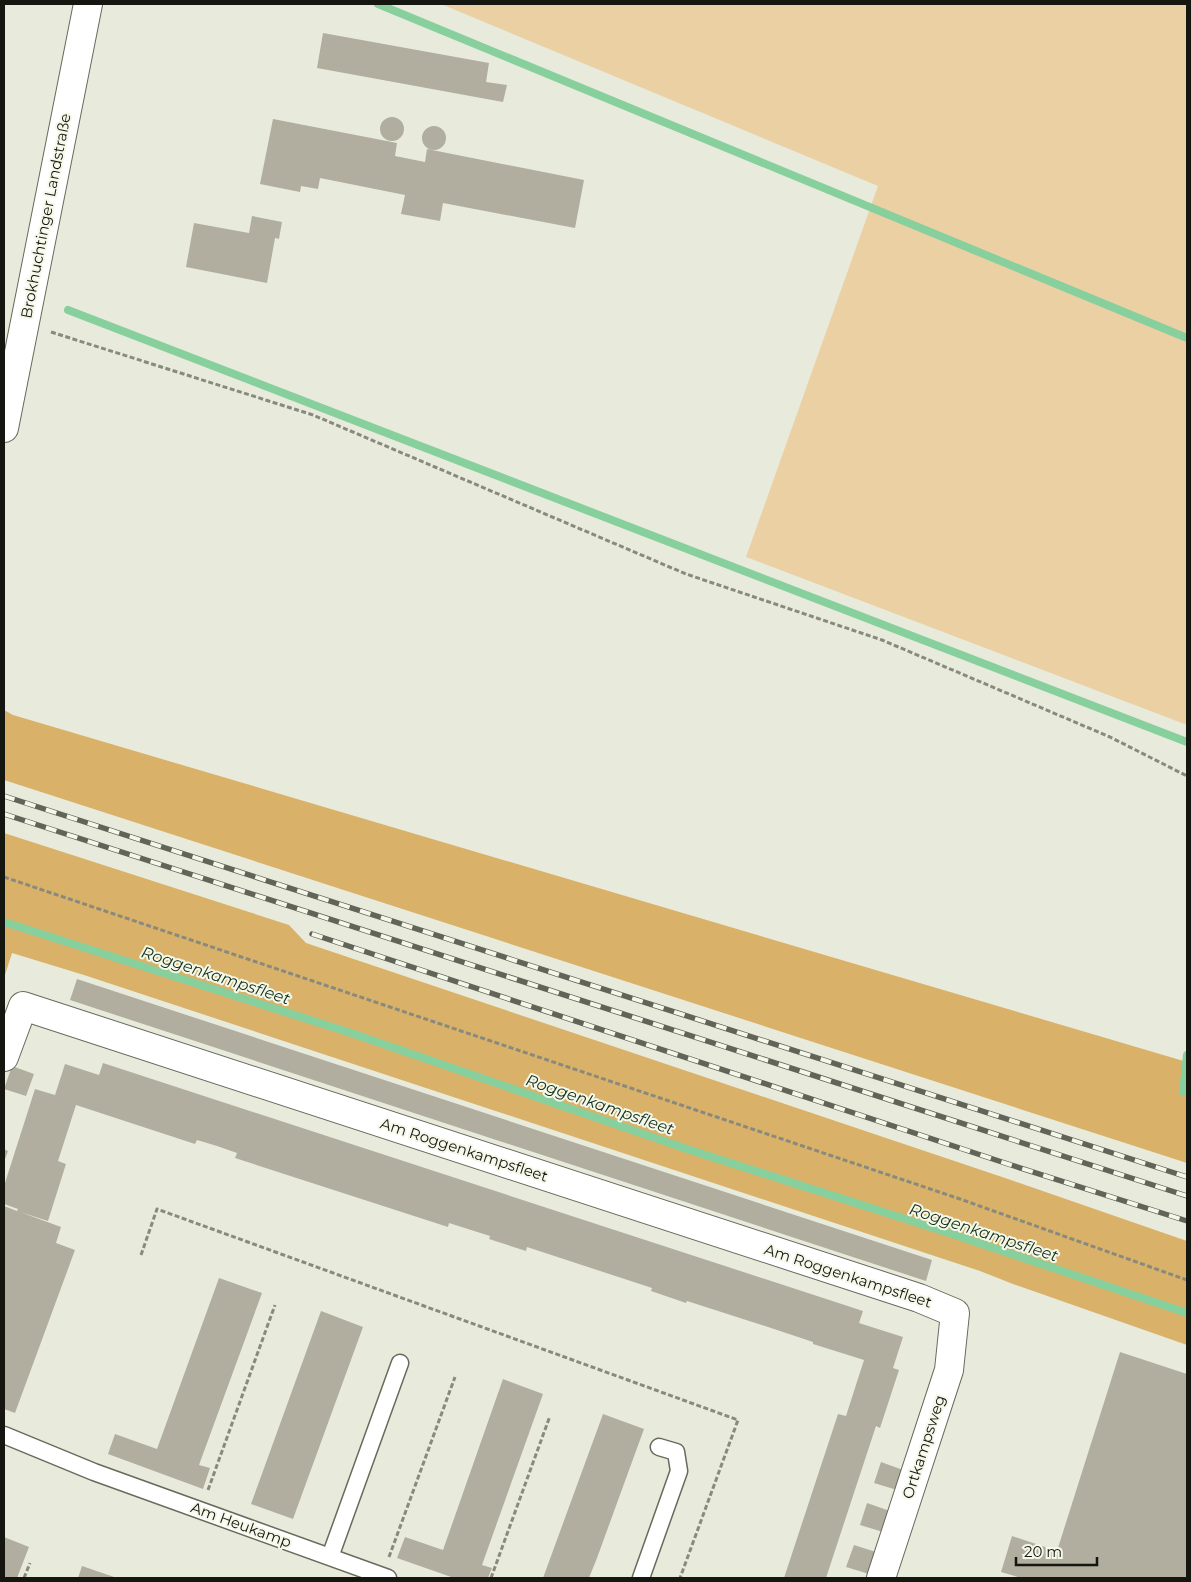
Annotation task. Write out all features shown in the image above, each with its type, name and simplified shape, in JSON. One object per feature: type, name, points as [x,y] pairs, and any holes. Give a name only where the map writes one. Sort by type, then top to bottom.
[{"type":"street","name":"Brokhuchtinger Landstraße","points":[[4,428],[88,4]]},
{"type":"street","name":"Am Roggenkampsfleet","points":[[4,1057],[23,1006],[919,1298],[955,1313]]},
{"type":"street","name":"Ortkampsweg","points":[[881,1578],[949,1370],[955,1313]]},
{"type":"lane","points":[[330,1557],[400,1364]]},
{"type":"lane","name":"Am Heukamp","points":[[4,1435],[94,1472],[385,1577]]},
{"type":"lane","points":[[641,1578],[679,1471],[676,1452],[659,1447]]},
{"type":"path","points":[[25,324],[313,415],[686,574],[882,640],[1110,737],[1187,776]]},
{"type":"path","points":[[4,877],[960,1199],[1187,1280]]},
{"type":"path","points":[[142,1255],[158,1210],[738,1420],[680,1578]]},
{"type":"path","points":[[201,1510],[275,1305]]},
{"type":"path","points":[[385,1577],[455,1377]]},
{"type":"path","points":[[491,1578],[550,1416]]},
{"type":"path","points":[[24,1578],[30,1563]]},
{"type":"shaded area","points":[[441,4],[1187,4],[1187,725],[746,557],[878,186]]},
{"type":"shaded area","points":[[4,710],[13,715],[1187,1062],[1187,1163],[4,780]]},
{"type":"shaded area","points":[[4,833],[289,925],[306,943],[1187,1241],[1187,1345],[980,1271],[84,975],[12,953],[4,978]]},
{"type":"building","points":[[323,33],[489,63],[486,82],[507,85],[503,102],[317,68]]},
{"type":"building","points":[[392,117],[400,121],[404,129],[400,137],[392,141],[384,137],[380,129],[384,121]]},
{"type":"building","points":[[273,119],[397,143],[395,156],[425,162],[427,149],[584,180],[575,228],[443,203],[440,221],[401,214],[405,195],[320,178],[318,189],[301,186],[300,192],[260,184]]},
{"type":"building","points":[[434,126],[439,127],[445,133],[445,143],[439,149],[434,150],[429,149],[423,143],[422,138],[423,133],[429,127]]},
{"type":"building","points":[[252,216],[282,222],[279,239],[275,238],[267,283],[186,267],[194,223],[249,233]]},
{"type":"building","points":[[77,979],[932,1260],[926,1281],[70,1000]]},
{"type":"building","points":[[103,1063],[863,1311],[859,1323],[903,1337],[893,1368],[899,1370],[880,1428],[876,1426],[826,1578],[784,1578],[838,1414],[846,1416],[864,1360],[687,1301],[686,1303],[651,1291],[652,1288],[527,1247],[526,1251],[489,1239],[490,1236],[449,1223],[448,1227],[235,1158],[237,1153],[217,1146],[197,1140],[195,1144],[76,1105],[58,1161],[66,1164],[48,1221],[20,1212],[61,1227],[56,1243],[75,1250],[15,1413],[4,1409],[4,1206],[17,1211],[18,1209],[4,1204],[4,1186],[35,1089],[55,1095],[65,1064],[99,1075]]},
{"type":"building","points":[[12,1066],[34,1074],[26,1096],[4,1089]]},
{"type":"building","points":[[4,1149],[8,1151],[4,1162]]},
{"type":"building","points":[[219,1278],[262,1293],[199,1465],[210,1468],[203,1489],[108,1454],[115,1434],[157,1449]]},
{"type":"building","points":[[321,1311],[363,1327],[293,1519],[251,1504]]},
{"type":"building","points":[[1120,1352],[1187,1374],[1187,1578],[1021,1578],[1001,1572],[1012,1536],[1057,1551]]},
{"type":"building","points":[[503,1379],[543,1394],[482,1565],[492,1568],[488,1578],[454,1578],[397,1558],[405,1537],[443,1550]]},
{"type":"building","points":[[603,1414],[644,1429],[597,1558],[589,1578],[543,1578]]},
{"type":"building","points":[[881,1462],[903,1470],[897,1490],[874,1483]]},
{"type":"building","points":[[867,1503],[890,1511],[883,1532],[860,1525]]},
{"type":"building","points":[[4,1537],[29,1547],[17,1578],[4,1578]]},
{"type":"building","points":[[854,1545],[876,1552],[869,1574],[846,1567]]},
{"type":"building","points":[[82,1566],[117,1578],[78,1578]]},
{"type":"waterway","points":[[378,4],[1187,338]]},
{"type":"waterway","points":[[68,310],[1187,742]]},
{"type":"waterway","name":"Roggenkampsfleet","points":[[4,922],[351,1033],[687,1149],[952,1234],[1187,1313]]},
{"type":"waterway","points":[[1183,1092],[1187,1055]]},
{"type":"railway","points":[[4,796],[1187,1177]]},
{"type":"railway","points":[[4,814],[1187,1196]]},
{"type":"railway","points":[[312,934],[1011,1165],[1187,1221]]}]
